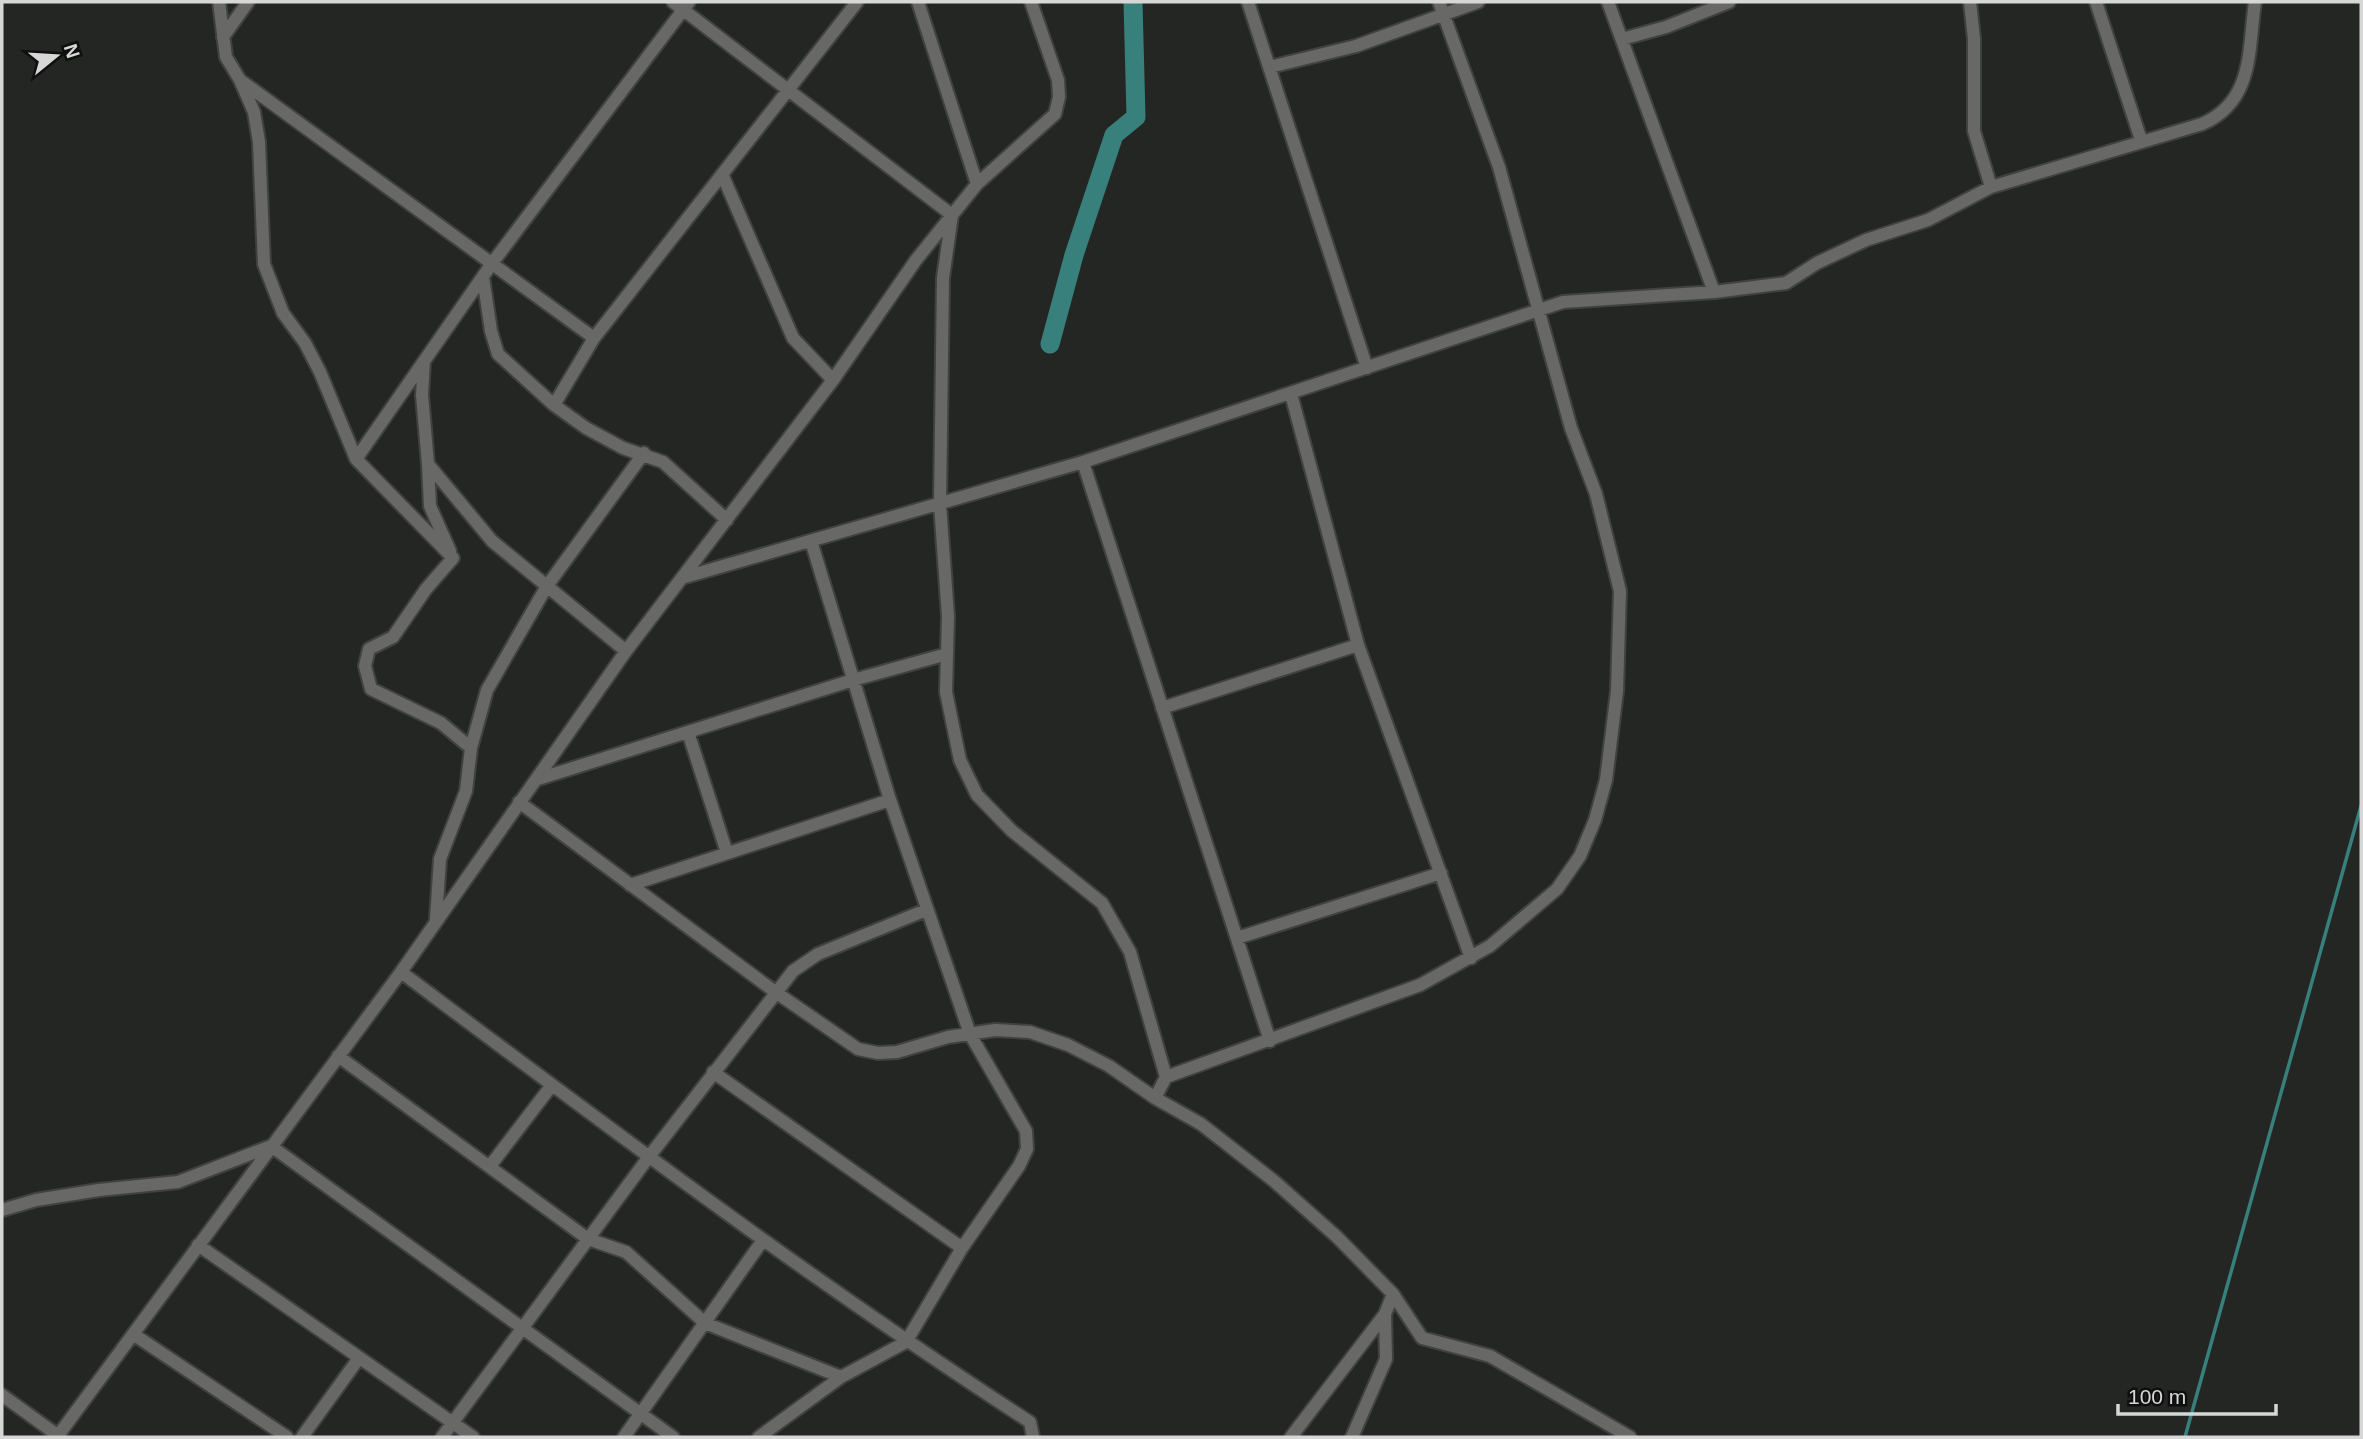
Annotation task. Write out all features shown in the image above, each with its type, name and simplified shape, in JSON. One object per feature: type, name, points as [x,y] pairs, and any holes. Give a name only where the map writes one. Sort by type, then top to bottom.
[{"type":"street","points":[[219,2],[226,57],[240,79],[254,112],[259,142],[264,264],[283,313],[305,343],[320,372],[356,459],[453,558]]},
{"type":"street","points":[[223,37],[248,2]]},
{"type":"street","points":[[554,405],[593,338],[857,2]]},
{"type":"street","points":[[918,2],[977,184]]},
{"type":"street","points":[[2,1395],[58,1437],[401,972],[626,650],[685,577],[833,380],[916,260],[977,184],[1001,166],[1055,114],[1058,80],[1031,2]]},
{"type":"street","points":[[1248,2],[1367,368]]},
{"type":"street","points":[[1270,67],[1356,46],[1441,7],[1478,2]]},
{"type":"street","points":[[1608,2],[1714,292]]},
{"type":"street","points":[[1622,39],[1666,27],[1730,2]]},
{"type":"street","points":[[1970,2],[1975,39],[1975,131],[1991,187]]},
{"type":"street","points":[[2096,2],[2141,140]]},
{"type":"street","points":[[685,577],[1083,462],[1563,302],[1714,292],[1786,284],[1817,262],[1867,240],[1928,220],[1991,187],[2221,116],[2235,101],[2243,85],[2255,2]]},
{"type":"street","points":[[356,459],[483,277],[682,4],[787,90],[952,215]]},
{"type":"street","points":[[1155,1098],[1166,1077],[1420,985],[1490,946],[1557,889],[1580,856],[1595,820],[1606,780],[1617,691],[1620,591],[1596,494],[1571,428],[1499,167],[1441,7]]},
{"type":"street","points":[[240,79],[494,262],[593,338]]},
{"type":"street","points":[[722,174],[793,338],[833,380]]},
{"type":"street","points":[[952,215],[943,278],[940,504],[948,616],[946,692],[960,760],[977,795],[1012,831],[1102,903],[1130,952],[1166,1077]]},
{"type":"street","points":[[483,277],[491,331],[498,354],[554,405],[623,448],[644,453],[663,462],[727,520]]},
{"type":"street","points":[[424,361],[422,395],[430,506],[453,558]]},
{"type":"street","points":[[1291,394],[1358,645],[1471,958]]},
{"type":"street","points":[[436,920],[440,859],[467,791],[471,748],[487,690],[547,586],[644,453]]},
{"type":"street","points":[[1083,462],[1270,1041]]},
{"type":"street","points":[[428,464],[492,541],[626,650]]},
{"type":"street","points":[[759,1437],[841,1377],[906,1342],[962,1248],[1019,1166],[1027,1149],[1026,1131],[970,1034],[890,800],[811,541]]},
{"type":"street","points":[[453,558],[426,589],[393,637],[369,649],[365,666],[371,689],[441,723],[471,748]]},
{"type":"street","points":[[1162,708],[1358,645]]},
{"type":"street","points":[[538,779],[853,680],[947,654]]},
{"type":"street","points":[[688,732],[727,853]]},
{"type":"street","points":[[630,885],[890,800]]},
{"type":"street","points":[[519,802],[774,991],[858,1049],[878,1053],[897,1052],[970,1034],[995,1030],[1018,1031],[1055,1040],[1109,1066],[1155,1098],[1201,1124],[1274,1181],[1337,1237],[1393,1294],[1422,1338],[1490,1356],[1630,1437]]},
{"type":"street","points":[[1237,938],[1441,873]]},
{"type":"street","points":[[442,1437],[774,991],[793,971],[818,954],[926,910]]},
{"type":"street","points":[[401,972],[648,1158],[906,1342],[1030,1422],[1033,1437]]},
{"type":"street","points":[[338,1056],[588,1239],[626,1252],[705,1323],[841,1377]]},
{"type":"street","points":[[713,1072],[962,1248]]},
{"type":"street","points":[[490,1166],[552,1085]]},
{"type":"street","points":[[2,1210],[37,1200],[86,1192],[178,1182],[271,1146]]},
{"type":"street","points":[[271,1146],[639,1415],[673,1437]]},
{"type":"street","points":[[624,1437],[763,1240]]},
{"type":"street","points":[[198,1245],[473,1437]]},
{"type":"street","points":[[1291,1437],[1385,1314],[1393,1294]]},
{"type":"street","points":[[1352,1437],[1387,1359],[1385,1314]]},
{"type":"street","points":[[133,1334],[287,1437]]},
{"type":"street","points":[[302,1437],[359,1358]]},
{"type":"waterway","points":[[1050,344],[1074,255],[1114,135],[1136,117],[1133,2]]},
{"type":"waterway","points":[[2185,1437],[2361,806]]}]
